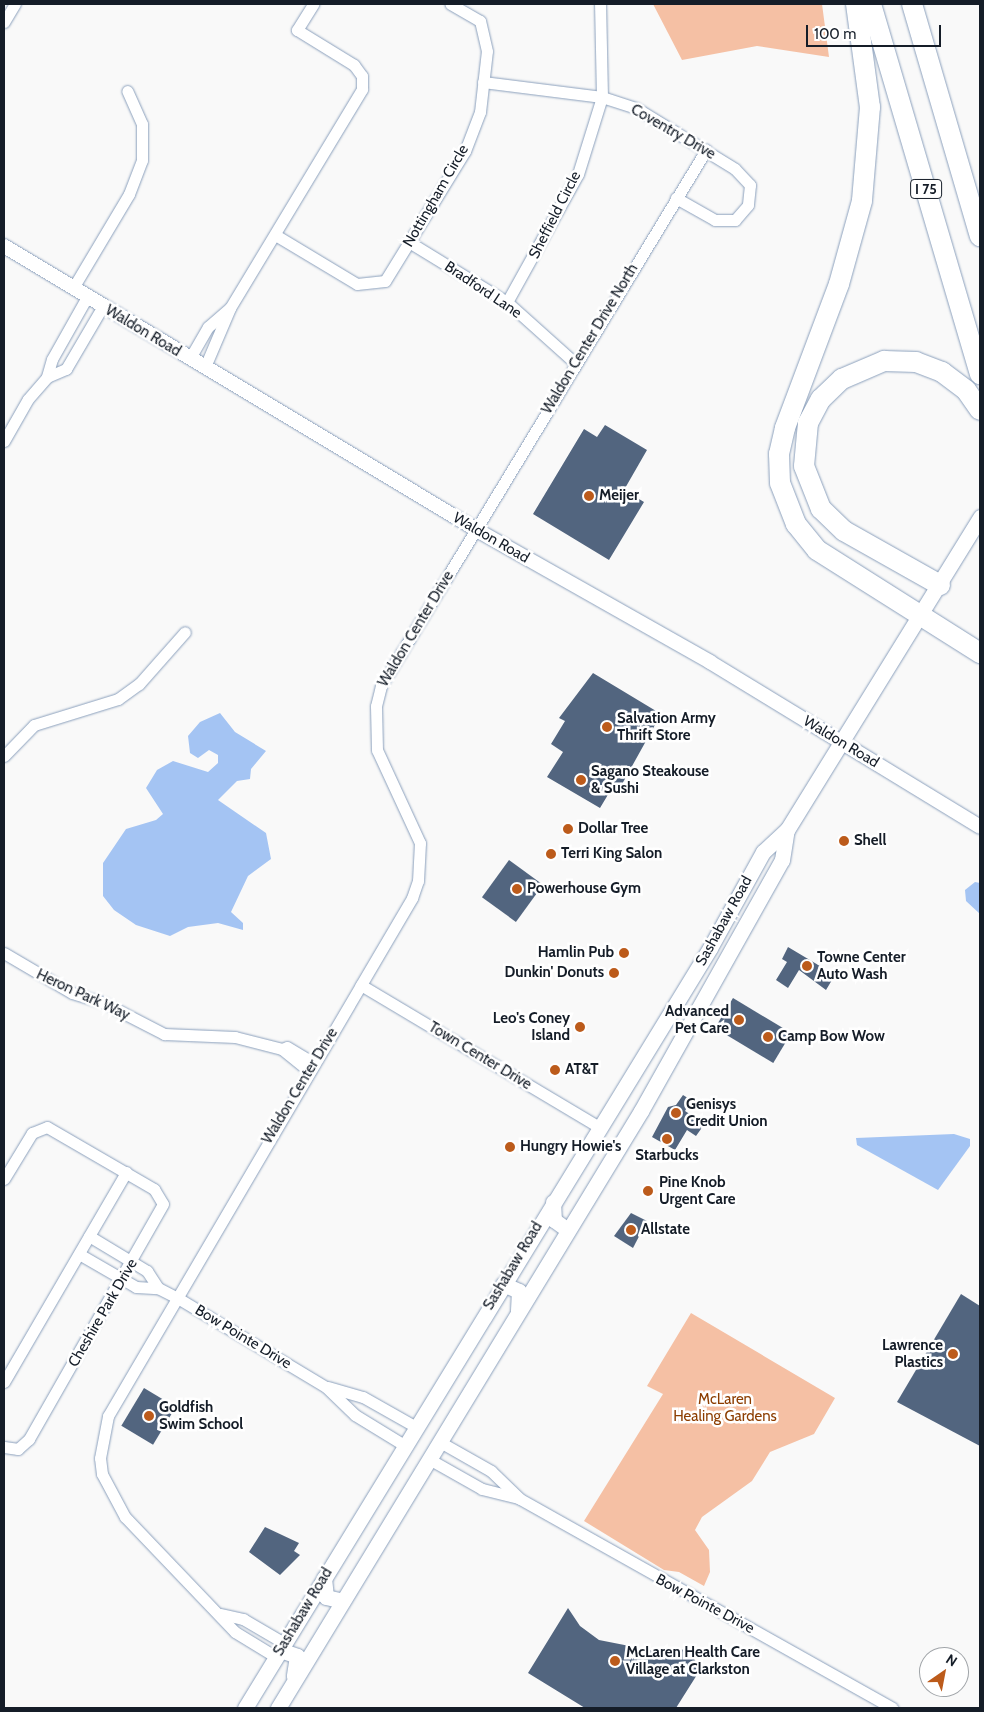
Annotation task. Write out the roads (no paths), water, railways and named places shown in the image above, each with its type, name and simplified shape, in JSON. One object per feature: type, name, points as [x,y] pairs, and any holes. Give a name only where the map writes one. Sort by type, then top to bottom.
[{"type":"highway","points":[[856,4],[866,46],[870,107],[862,201],[839,284],[786,428],[779,469],[789,511],[817,550],[980,653]]},
{"type":"highway","name":"I 75","points":[[872,4],[980,374]]},
{"type":"highway","name":"I 75","points":[[912,4],[980,236]]},
{"type":"highway","points":[[940,585],[830,521],[807,481],[806,431],[815,409],[830,389],[854,371],[884,361],[916,362],[942,372],[966,390],[980,410]]},
{"type":"main road","name":"Sashabaw Road","points":[[245,1708],[552,1202],[667,1017],[742,890],[762,852],[787,830],[840,742],[921,616],[980,517]]},
{"type":"main road","name":"Sashabaw Road","points":[[278,1708],[518,1313],[685,1033],[782,860],[787,830]]},
{"type":"main road","points":[[742,890],[760,900]]},
{"type":"main road","points":[[667,1017],[680,1019],[685,1033]]},
{"type":"main road","points":[[552,1202],[554,1220],[568,1230]]},
{"type":"main road","points":[[503,1284],[519,1291],[518,1313]]},
{"type":"main road","points":[[324,1578],[326,1597],[343,1601]]},
{"type":"main road","points":[[280,1650],[297,1656],[292,1684]]},
{"type":"street","points":[[4,22],[15,4]]},
{"type":"street","points":[[205,367],[230,308],[277,236],[362,89],[362,76],[354,65],[297,30],[313,4]]},
{"type":"street","name":"Nottingham Circle","points":[[277,236],[357,284],[371,285],[385,281],[465,152],[480,112],[487,52],[480,21],[450,4]]},
{"type":"street","name":"Sheffield Circle","points":[[507,302],[578,174],[602,97],[600,4]]},
{"type":"street","name":"Coventry Drive","points":[[483,82],[602,97],[636,108],[735,169],[750,185],[748,205],[735,220],[715,220],[676,198]]},
{"type":"street","points":[[73,288],[130,194],[142,160],[142,124],[127,91]]},
{"type":"street","name":"Waldon Center Drive North","points":[[477,530],[575,363],[706,150]]},
{"type":"street","name":"Bradford Lane","points":[[409,242],[507,302],[575,363]]},
{"type":"street","name":"Waldon Road","points":[[4,246],[477,530],[710,662],[980,827]]},
{"type":"street","points":[[47,377],[52,359],[87,297]]},
{"type":"street","points":[[4,441],[28,399],[47,377],[66,368],[103,306]]},
{"type":"street","points":[[190,358],[208,327],[230,308]]},
{"type":"street","name":"Waldon Center Drive","points":[[280,1650],[243,1619],[221,1614],[125,1517],[112,1497],[100,1458],[108,1416],[176,1297],[412,898],[420,859],[417,830],[376,750],[376,706],[380,686],[477,530]]},
{"type":"street","points":[[4,756],[34,725],[118,699],[139,684],[185,632]]},
{"type":"street","name":"Heron Park Way","points":[[4,953],[72,993],[104,1003],[164,1034],[235,1037],[282,1049],[312,1067]]},
{"type":"street","name":"Town Center Drive","points":[[361,985],[598,1127]]},
{"type":"street","name":"Cheshire Park Drive","points":[[4,1179],[29,1137],[43,1127],[54,1129],[158,1192],[163,1204],[133,1262],[29,1439],[18,1449],[4,1447]]},
{"type":"street","points":[[4,1382],[126,1172]]},
{"type":"street","name":"Bow Pointe Drive","points":[[89,1236],[149,1272],[158,1288]]},
{"type":"street","name":"Bow Pointe Drive","points":[[79,1254],[141,1288],[158,1288],[176,1297],[326,1387],[360,1419],[404,1446]]},
{"type":"street","name":"Bow Pointe Drive","points":[[326,1387],[363,1397],[416,1427]]},
{"type":"street","name":"Bow Pointe Drive","points":[[440,1442],[492,1471],[520,1499]]},
{"type":"street","name":"Bow Pointe Drive","points":[[429,1459],[482,1489],[520,1499],[892,1708]]},
{"type":"water","points":[[220,713],[235,732],[266,751],[251,769],[250,779],[237,781],[218,800],[266,833],[271,859],[248,876],[231,912],[243,923],[243,930],[218,923],[188,927],[170,936],[136,925],[114,910],[103,896],[103,863],[126,829],[156,820],[163,814],[146,788],[157,770],[173,761],[208,772],[218,763],[218,755],[209,750],[198,758],[190,753],[188,736],[200,722]]},
{"type":"water","points":[[975,882],[980,883],[980,914],[966,901],[965,890]]},
{"type":"water","points":[[954,1134],[970,1139],[970,1146],[938,1190],[857,1145],[856,1138]]},
{"type":"place","name":"Meijer","points":[[589,496]]},
{"type":"place","name":"Salvation Army Thrift Store","points":[[607,727]]},
{"type":"place","name":"Sagano Steakouse & Sushi","points":[[581,780]]},
{"type":"place","name":"Dollar Tree","points":[[568,829]]},
{"type":"place","name":"Shell","points":[[844,841]]},
{"type":"place","name":"Terri King Salon","points":[[551,854]]},
{"type":"place","name":"Powerhouse Gym","points":[[517,889]]},
{"type":"place","name":"Hamlin Pub","points":[[624,953]]},
{"type":"place","name":"Towne Center Auto Wash","points":[[807,966]]},
{"type":"place","name":"Dunkin' Donuts","points":[[614,973]]},
{"type":"place","name":"Advanced Pet Care","points":[[739,1020]]},
{"type":"place","name":"Leo's Coney Island","points":[[580,1027]]},
{"type":"place","name":"Camp Bow Wow","points":[[768,1037]]},
{"type":"place","name":"AT&T","points":[[555,1070]]},
{"type":"place","name":"Genisys Credit Union","points":[[676,1113]]},
{"type":"place","name":"Starbucks","points":[[667,1139]]},
{"type":"place","name":"Hungry Howie's","points":[[510,1147]]},
{"type":"place","name":"Pine Knob Urgent Care","points":[[648,1191]]},
{"type":"place","name":"Allstate","points":[[631,1230]]},
{"type":"place","name":"Lawrence Plastics","points":[[953,1354]]},
{"type":"place","name":"Goldfish Swim School","points":[[149,1416]]},
{"type":"place","name":"McLaren Health Care Village at Clarkston","points":[[615,1661]]},
{"type":"park label","name":"McLaren Healing Gardens","points":[[725,1408]]}]
